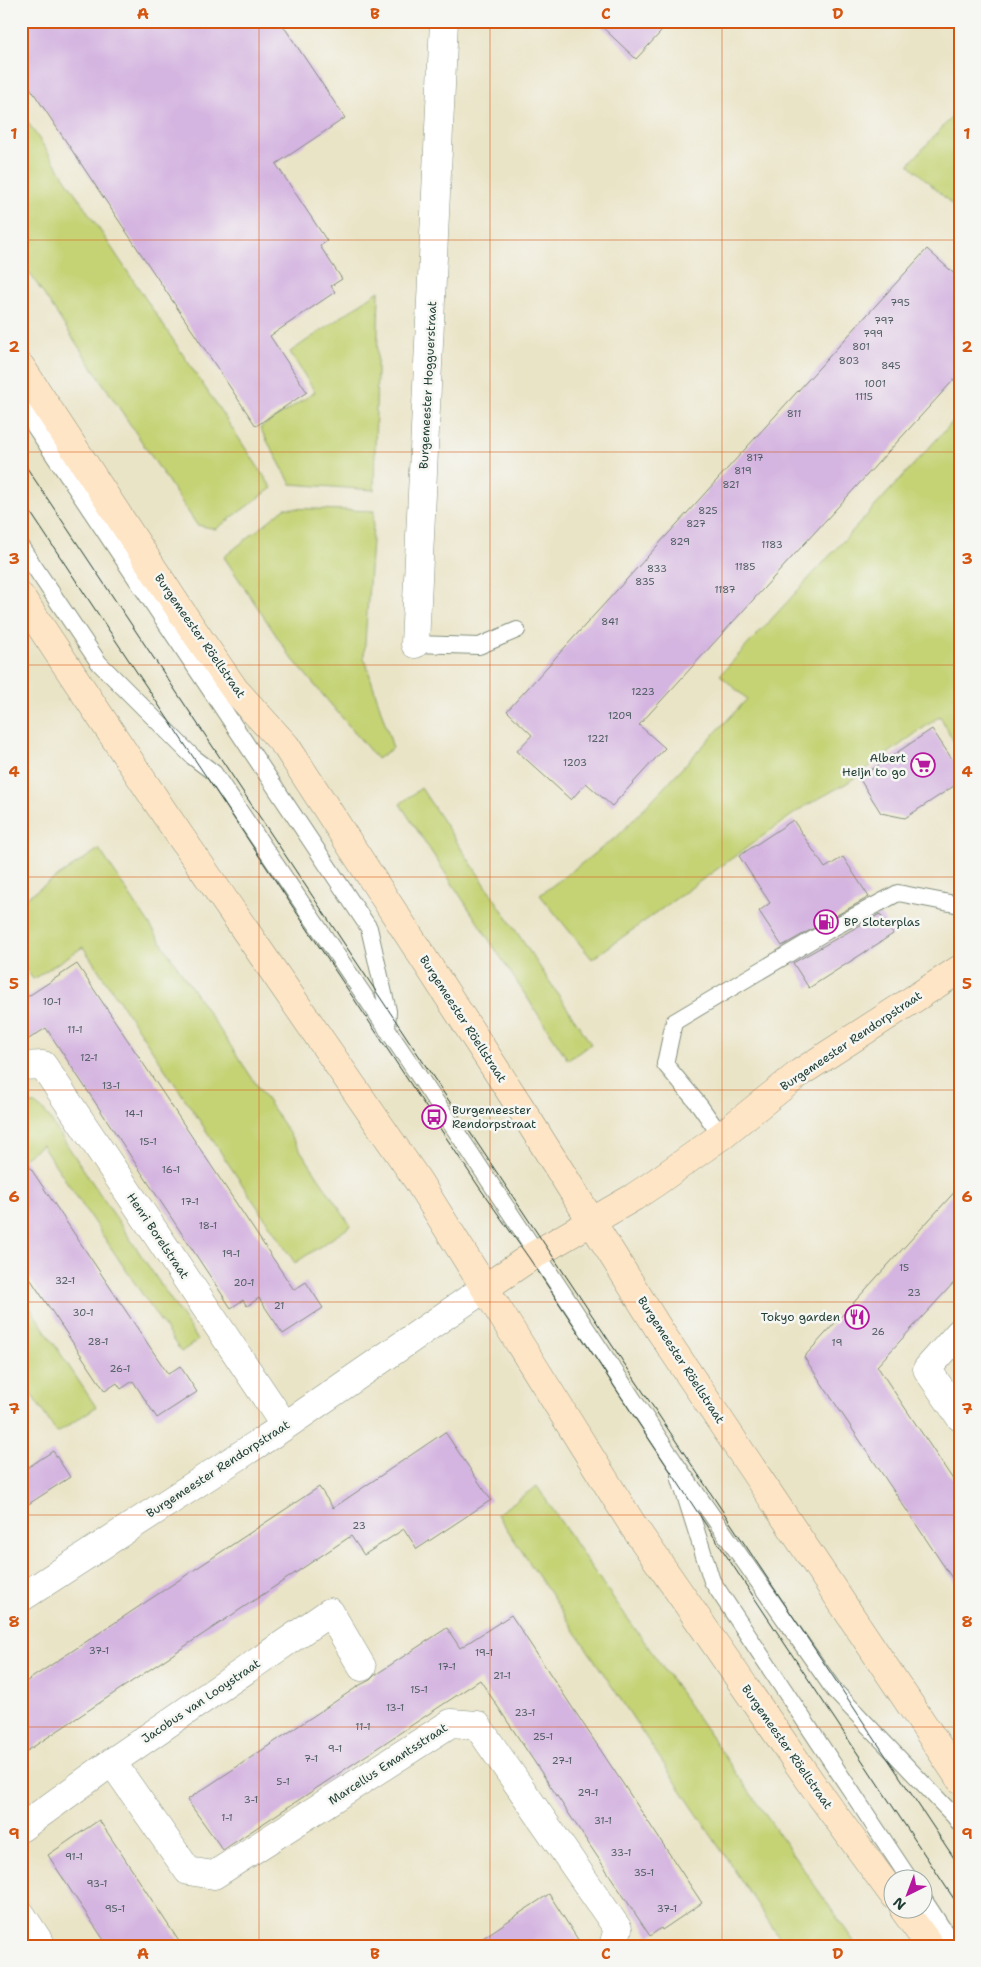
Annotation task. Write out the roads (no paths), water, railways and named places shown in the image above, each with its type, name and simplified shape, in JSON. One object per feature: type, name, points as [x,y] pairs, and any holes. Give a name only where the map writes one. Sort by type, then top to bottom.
[{"type":"main road","name":"Burgemeester Röellstraat","points":[[21,367],[195,633],[235,690],[286,746],[504,1081],[660,1331],[960,1779]]},
{"type":"main road","name":"Burgemeester Röellstraat","points":[[21,597],[165,814],[418,1181],[634,1527],[817,1791],[884,1882]]},
{"type":"main road","name":"Burgemeester Rendorpstraat","points":[[485,1288],[591,1220],[634,1198],[721,1136],[801,1072],[960,969]]},
{"type":"main road","points":[[911,1920],[930,1946]]},
{"type":"street","name":"Burgemeester Hogguerstraat","points":[[416,644],[444,21]]},
{"type":"street","name":"Henri Borelstraat","points":[[21,1066],[43,1065],[285,1426]]},
{"type":"street","name":"Burgemeester Rendorpstraat","points":[[21,1598],[285,1426],[485,1288]]},
{"type":"street","points":[[960,1332],[927,1369],[960,1417]]},
{"type":"street","name":"Jacobus van Looystraat","points":[[21,1828],[112,1762],[330,1612],[362,1667]]},
{"type":"street","name":"Marcellus Emantsstraat","points":[[112,1762],[188,1871],[214,1875],[452,1723],[477,1725],[618,1928],[613,1946]]},
{"type":"street","points":[[21,1914],[42,1946]]},
{"type":"lane","name":"Burgemeester Röellstraat","points":[[21,406],[369,928],[388,1011],[387,1030]]},
{"type":"lane","points":[[21,547],[98,663],[193,757],[214,773],[537,1253],[676,1464],[834,1690],[960,1824]]},
{"type":"lane","name":"Burgemeester Hogguerstraat","points":[[416,644],[479,646],[517,630]]},
{"type":"lane","points":[[721,1136],[700,1106],[665,1064],[674,1022],[827,931],[898,893],[960,905]]},
{"type":"lane","points":[[676,1464],[712,1581],[903,1870]]},
{"type":"lane","points":[[934,1915],[954,1946]]},
{"type":"tram line","points":[[21,459],[960,1867]]},
{"type":"tram line","points":[[21,498],[479,1187],[529,1258],[960,1908]]},
{"type":"place","name":"Albert Heijn to go","points":[[923,765]]},
{"type":"place","name":"BP Sloterplas","points":[[826,922]]},
{"type":"place","name":"Burgemeester Rendorpstraat","points":[[434,1117]]},
{"type":"place","name":"Tokyo garden","points":[[857,1317]]}]
